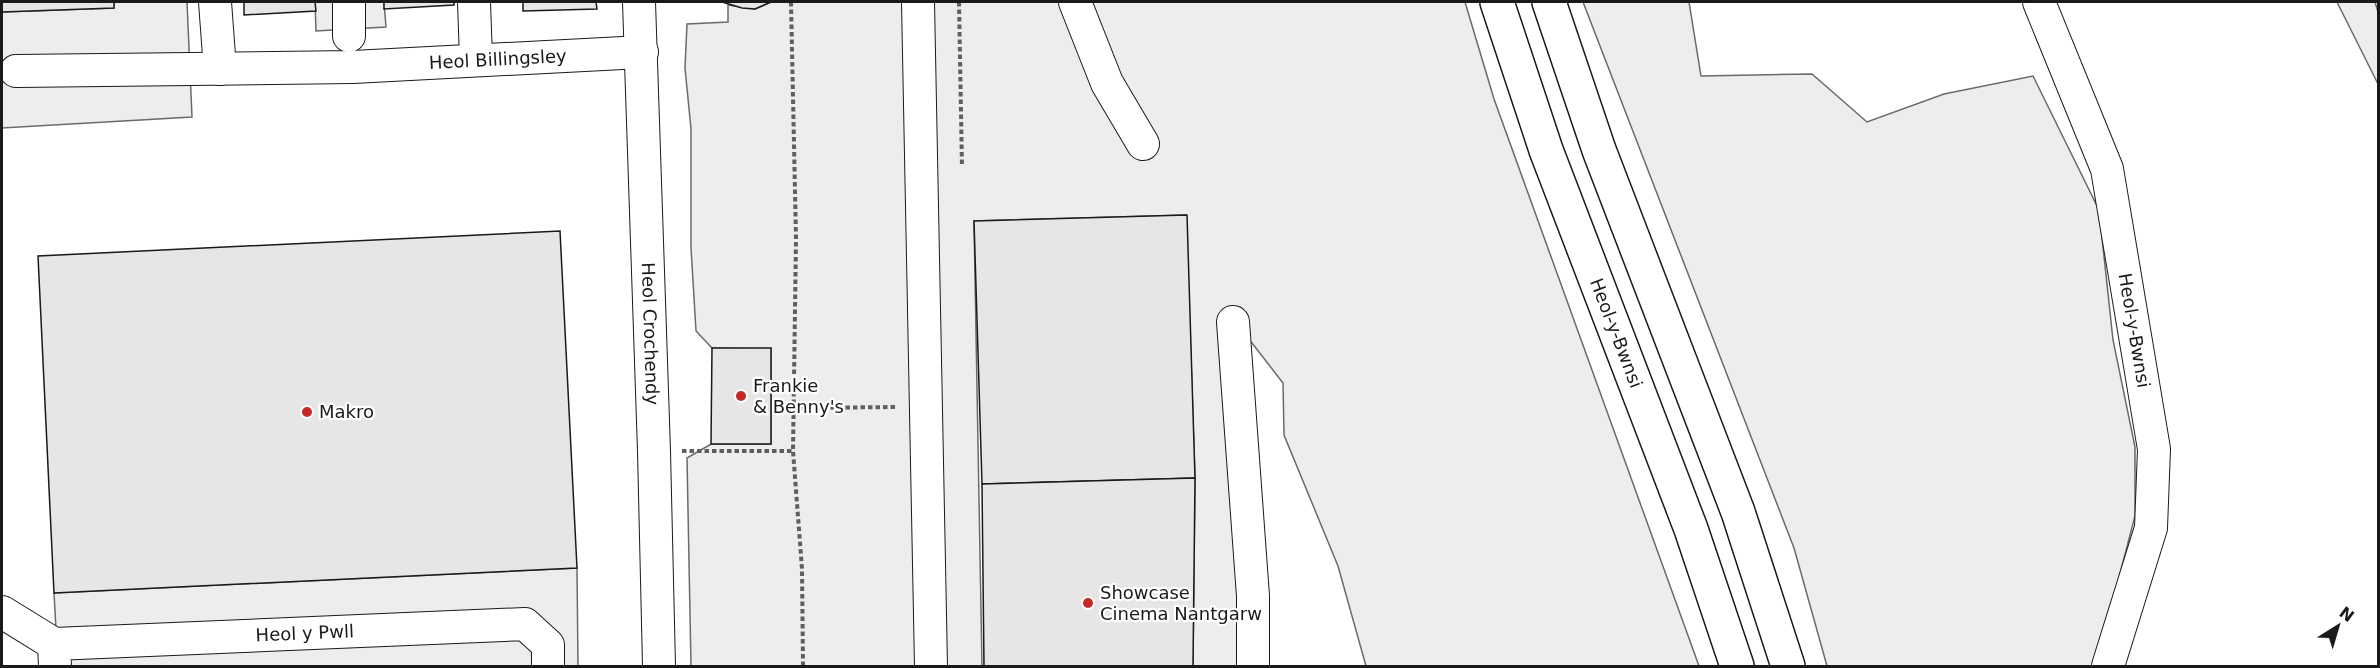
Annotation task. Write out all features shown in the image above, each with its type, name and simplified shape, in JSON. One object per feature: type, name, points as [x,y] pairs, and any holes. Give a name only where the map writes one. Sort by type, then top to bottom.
[{"type":"highway","name":"Heol-y-Bwnsi","points":[[1497,2],[1546,150],[1691,529],[1737,666]]},
{"type":"highway","points":[[1549,2],[1599,150],[1738,512],[1788,666]]},
{"type":"street","points":[[215,2],[220,69]]},
{"type":"street","points":[[349,2],[350,36]]},
{"type":"street","points":[[474,2],[476,59]]},
{"type":"street","name":"Heol Crochendy","points":[[639,2],[659,666]]},
{"type":"street","points":[[918,2],[931,666]]},
{"type":"street","points":[[1075,2],[1107,83],[1143,144]]},
{"type":"street","name":"Heol-y-Bwnsi","points":[[2039,2],[2107,169],[2154,449],[2151,528],[2108,666]]},
{"type":"street","name":"Heol Billingsley","points":[[15,71],[353,67],[642,52]]},
{"type":"street","points":[[1233,322],[1251,572],[1254,666]]},
{"type":"street","points":[[2,612],[54,655]]},
{"type":"street","name":"Heol y Pwll","points":[[54,655],[525,624],[548,645],[548,666]]},
{"type":"path","points":[[791,2],[796,238],[793,451],[802,569],[803,666]]},
{"type":"path","points":[[959,2],[962,167]]},
{"type":"path","points":[[793,408],[926,407]]},
{"type":"path","points":[[654,451],[793,451]]},
{"type":"shaded area","points":[[114,2],[187,2],[192,117],[2,128],[2,12],[114,8]]},
{"type":"shaded area","points":[[315,2],[384,2],[386,27],[316,31]]},
{"type":"shaded area","points":[[771,2],[1465,2],[1494,99],[1699,666],[1366,666],[1338,566],[1284,435],[1283,383],[1245,334],[1261,666],[1193,666],[1195,478],[1186,215],[974,221],[982,666],[691,666],[687,458],[711,444],[771,444],[771,349],[712,348],[696,331],[691,248],[691,129],[685,68],[687,24],[728,22],[728,5],[755,9]]},
{"type":"shaded area","points":[[1583,2],[1689,2],[1701,76],[1812,74],[1867,122],[1944,94],[2033,76],[2099,210],[2113,340],[2135,447],[2135,516],[2096,666],[1827,666],[1794,548]]},
{"type":"shaded area","points":[[2337,2],[2375,2],[2378,12],[2378,84]]},
{"type":"shaded area","points":[[577,568],[578,666],[58,666],[54,593]]},
{"type":"building","points":[[2,2],[114,2],[114,8],[2,12]]},
{"type":"building","points":[[244,2],[315,2],[316,11],[244,15]]},
{"type":"building","points":[[384,2],[454,2],[454,5],[384,9]]},
{"type":"building","points":[[523,2],[596,2],[597,9],[523,11]]},
{"type":"building","points":[[722,2],[771,2],[755,9]]},
{"type":"building","points":[[1187,215],[1195,478],[982,484],[974,221]]},
{"type":"building","name":"Makro","points":[[560,231],[577,568],[54,593],[38,256]]},
{"type":"building","name":"Frankie & Benny's","points":[[712,348],[771,348],[771,444],[711,444]]},
{"type":"building","name":"Showcase Cinema Nantgarw","points":[[1195,478],[1193,666],[984,666],[982,484]]},
{"type":"place","name":"Frankie & Benny's","points":[[741,396]]},
{"type":"place","name":"Makro","points":[[307,412]]},
{"type":"place","name":"Showcase Cinema Nantgarw","points":[[1088,603]]}]
